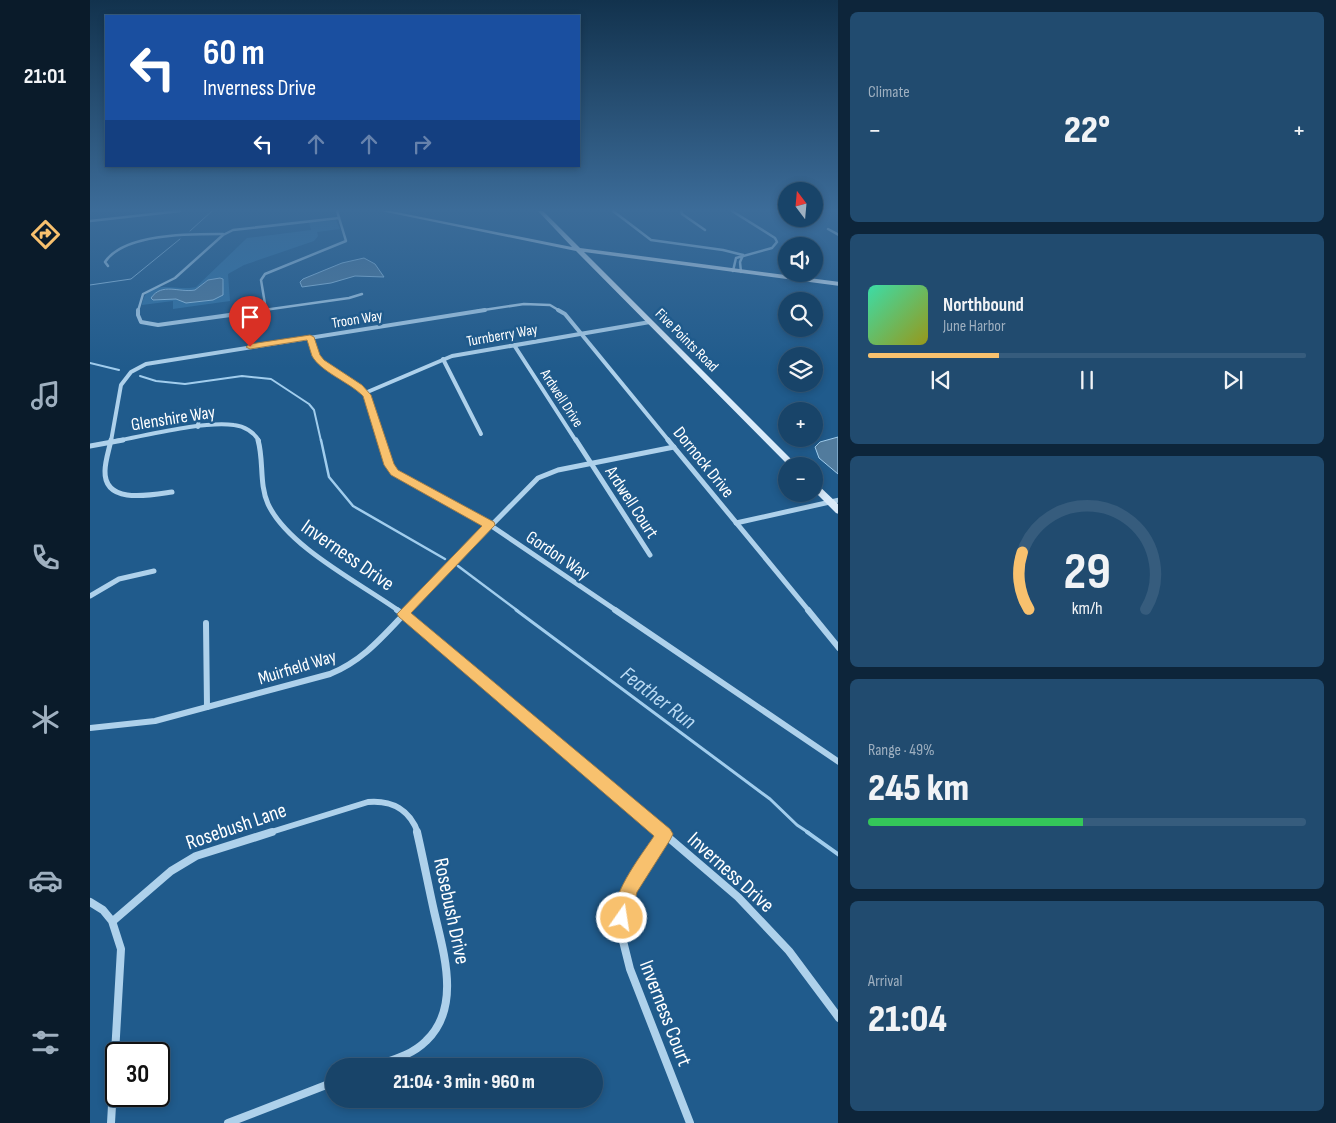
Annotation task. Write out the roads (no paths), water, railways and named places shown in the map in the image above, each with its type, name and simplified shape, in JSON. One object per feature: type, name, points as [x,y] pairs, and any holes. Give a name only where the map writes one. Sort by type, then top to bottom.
[{"type":"main road","name":"Five Points Road","points":[[591,263],[785,457]]},
{"type":"main road","points":[[682,263],[838,284]]},
{"type":"main road","points":[[823,493],[834,501],[838,511]]},
{"type":"street","points":[[144,324],[137,316],[140,298],[143,294],[175,278],[191,263]]},
{"type":"street","points":[[266,310],[261,280],[263,276],[272,270],[289,263]]},
{"type":"street","points":[[733,270],[735,263]]},
{"type":"street","points":[[740,263],[741,272]]},
{"type":"street","points":[[138,327],[144,324],[164,325],[348,298],[362,294]]},
{"type":"street","name":"Dornock Drive","points":[[540,303],[561,310],[581,333],[838,648]]},
{"type":"street","name":"Troon Way","points":[[172,492],[148,496],[133,496],[114,490],[108,485],[104,476],[121,385],[124,378],[142,366],[177,358],[540,303]]},
{"type":"street","name":"Turnberry Way","points":[[365,393],[392,384],[443,358],[514,344],[650,322]]},
{"type":"street","points":[[310,337],[316,355],[321,362],[365,393]]},
{"type":"street","name":"Ardwell Drive","points":[[514,344],[591,464]]},
{"type":"street","points":[[443,358],[481,434]]},
{"type":"street","name":"Gordon Way","points":[[365,393],[389,465],[394,472],[490,525],[838,762]]},
{"type":"street","points":[[198,408],[198,427]]},
{"type":"street","name":"Glenshire Way","points":[[90,446],[220,424],[236,425],[247,429],[257,438]]},
{"type":"street","name":"Inverness Drive","points":[[257,438],[264,492],[279,524],[304,547],[403,614],[729,888],[765,924],[803,968],[838,1018]]},
{"type":"street","name":"Muirfield Way","points":[[90,728],[155,721],[330,674],[346,668],[365,654],[538,478],[552,472],[674,447]]},
{"type":"street","name":"Ardwell Court","points":[[591,464],[650,556]]},
{"type":"street","points":[[736,523],[834,501]]},
{"type":"street","points":[[90,596],[119,579],[154,571]]},
{"type":"street","points":[[206,623],[207,707]]},
{"type":"street","name":"Rosebush Lane","points":[[113,921],[171,871],[196,856],[363,803],[378,800],[389,803]]},
{"type":"street","name":"Rosebush Drive","points":[[389,803],[396,805],[407,814],[417,831],[446,966],[448,987],[444,1010],[430,1036],[418,1048],[408,1055],[399,1058]]},
{"type":"street","name":"Inverness Court","points":[[665,834],[629,891],[623,912],[622,937],[628,962],[690,1123]]},
{"type":"street","points":[[90,902],[104,910],[113,921],[119,936],[122,959],[111,1123]]},
{"type":"street","points":[[228,1123],[325,1085]]},
{"type":"waterway","points":[[90,285],[131,279],[150,263]]},
{"type":"waterway","name":"Feather Run","points":[[90,363],[119,370]]},
{"type":"waterway","name":"Feather Run","points":[[140,376],[156,381],[185,384],[242,376],[271,379],[309,404],[314,410],[321,441]]},
{"type":"waterway","name":"Feather Run","points":[[321,440],[329,477],[353,506],[445,559]]},
{"type":"waterway","name":"Feather Run","points":[[458,566],[518,611]]},
{"type":"waterway","name":"Feather Run","points":[[516,610],[770,799],[797,825],[809,833]]},
{"type":"waterway","name":"Feather Run","points":[[807,832],[838,854]]}]
